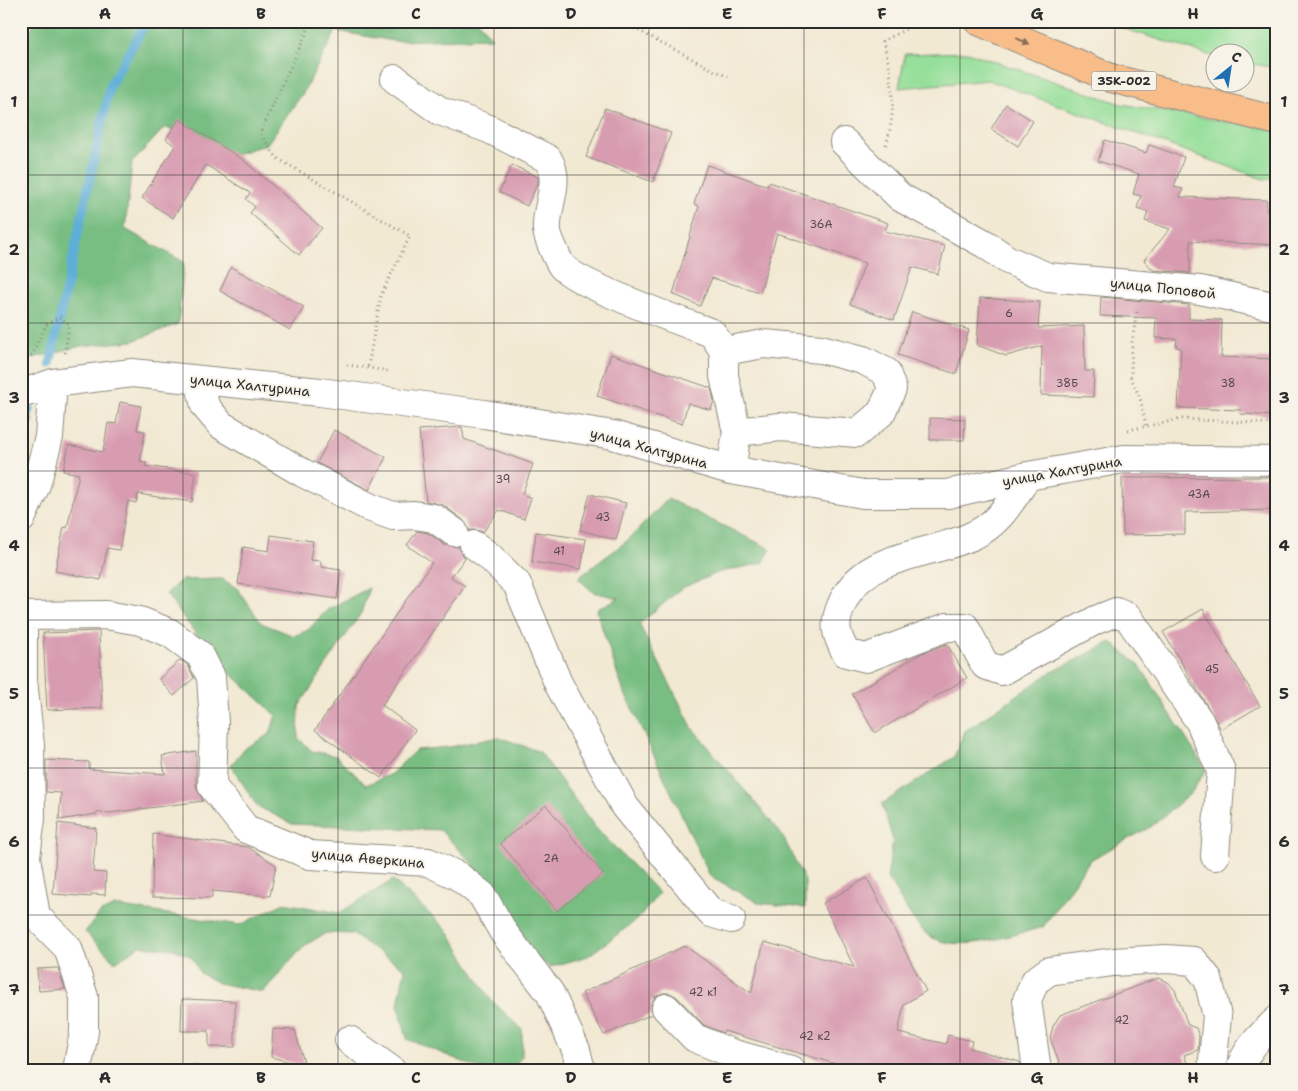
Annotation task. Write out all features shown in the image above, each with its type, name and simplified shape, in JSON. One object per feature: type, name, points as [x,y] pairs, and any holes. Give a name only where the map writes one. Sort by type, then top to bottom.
[{"type":"highway","name":"35К-002","points":[[978,21],[1110,78],[1277,121]]},
{"type":"highway","name":"35К-002","points":[[1025,21],[1120,63],[1277,104]]},
{"type":"street","points":[[395,79],[440,111],[489,129],[548,159],[553,168],[554,186],[547,231],[562,266],[587,281],[712,333],[724,351],[724,376],[737,432],[731,470]]},
{"type":"street","name":"улица Поповой","points":[[844,142],[900,197],[985,244],[1008,260],[1048,277],[1200,290],[1277,307]]},
{"type":"street","points":[[724,351],[764,344],[821,349],[863,360],[886,372],[892,389],[881,413],[857,433],[780,427],[737,432]]},
{"type":"street","name":"улица Халтурина","points":[[21,394],[60,383],[132,373],[320,392],[484,414],[613,436],[731,470],[863,494],[948,494],[1028,476],[1124,460],[1277,461]]},
{"type":"street","points":[[199,380],[205,406],[221,426],[303,473],[370,508],[393,516],[414,515],[434,518],[489,556],[517,584],[558,683],[625,807],[711,913],[731,919]]},
{"type":"street","points":[[21,519],[36,485],[49,437],[60,383]]},
{"type":"street","points":[[1028,476],[998,520],[974,535],[925,553],[880,564],[860,577],[845,596],[837,616],[836,636],[846,653],[866,658],[947,627],[965,627],[985,665],[1002,671],[1096,620],[1116,612],[1128,617],[1200,722],[1221,771],[1215,856]]},
{"type":"street","points":[[22,615],[23,680],[30,745],[31,818],[26,857],[36,916],[68,948],[84,997],[84,1032],[77,1070]]},
{"type":"street","name":"улица Аверкина","points":[[22,615],[106,615],[140,621],[170,633],[200,655],[211,677],[214,723],[212,786],[246,828],[310,855],[428,862],[458,876],[482,895],[504,933],[550,993],[576,1050],[581,1070]]},
{"type":"street","points":[[1037,1070],[1027,1000],[1035,981],[1049,971],[1113,962],[1166,959],[1194,961],[1208,979],[1217,1016],[1212,1070]]},
{"type":"street","points":[[666,1008],[695,1038],[731,1053],[791,1070]]},
{"type":"street","points":[[1240,1070],[1243,1058],[1255,1041],[1277,1020]]},
{"type":"street","points":[[349,1040],[391,1070]]},
{"type":"path","points":[[312,21],[260,133],[277,158],[410,236],[381,295],[368,367]]},
{"type":"path","points":[[621,21],[715,72],[730,76]]},
{"type":"path","points":[[877,174],[887,141],[895,101],[891,68],[883,41],[910,27],[901,21]]},
{"type":"path","points":[[21,357],[32,355],[46,326],[59,317],[69,324],[60,383]]},
{"type":"path","points":[[1132,341],[1131,377],[1141,401],[1146,426]]},
{"type":"green space","points":[[36,21],[478,21],[492,38],[394,41],[336,31],[303,93],[267,144],[223,158],[165,127],[132,163],[125,229],[184,262],[178,324],[133,341],[81,346],[21,361],[21,48]]},
{"type":"green space","points":[[1099,21],[1277,21],[1277,68],[1256,65],[1256,42],[1206,42],[1206,54]]},
{"type":"green space","points":[[967,52],[1121,104],[1277,130],[1277,179],[1263,179],[988,80],[899,88],[905,54]]},
{"type":"green space","points":[[30,410],[33,422],[21,441],[21,412]]},
{"type":"green space","points":[[668,499],[771,549],[763,563],[720,572],[682,588],[639,624],[693,729],[781,833],[805,881],[805,908],[759,903],[710,876],[622,687],[599,619],[597,609],[619,598],[593,592],[578,578],[628,540]]},
{"type":"green space","points":[[222,579],[238,589],[261,623],[294,636],[308,630],[328,609],[369,588],[361,613],[299,706],[298,738],[312,751],[336,756],[366,785],[391,774],[416,750],[449,747],[499,737],[540,752],[595,827],[659,893],[638,919],[588,956],[550,967],[514,942],[474,865],[440,830],[292,824],[257,806],[231,765],[244,749],[270,734],[276,715],[214,658],[166,594],[181,580]]},
{"type":"green space","points":[[1111,642],[1140,666],[1206,770],[1191,793],[1152,826],[1090,860],[1043,927],[999,939],[966,944],[950,943],[936,939],[924,932],[909,913],[887,878],[893,840],[882,804],[954,757],[965,731],[1048,674]]},
{"type":"green space","points":[[393,880],[447,930],[491,1000],[522,1029],[522,1057],[510,1070],[483,1070],[407,1039],[398,1004],[405,969],[352,934],[326,933],[304,946],[263,992],[218,983],[200,973],[192,957],[174,949],[140,946],[115,962],[85,932],[101,912],[115,906],[240,925],[284,903],[339,913]]},
{"type":"green space","points":[[166,1060],[202,1061],[208,1070],[154,1070]]},
{"type":"building","points":[[1006,104],[1033,121],[1018,146],[991,129]]},
{"type":"building","points":[[605,108],[671,133],[653,182],[586,157]]},
{"type":"building","points":[[179,119],[242,159],[322,228],[299,255],[250,213],[255,207],[246,199],[250,193],[206,165],[173,218],[142,198],[175,146],[166,139]]},
{"type":"building","points":[[1105,140],[1146,153],[1149,145],[1184,157],[1174,187],[1183,189],[1180,197],[1267,200],[1266,211],[1277,212],[1277,245],[1190,241],[1190,273],[1153,270],[1144,260],[1170,229],[1145,221],[1148,212],[1137,208],[1141,196],[1133,194],[1139,174],[1098,161]]},
{"type":"building","points":[[512,165],[538,177],[538,183],[527,206],[499,192]]},
{"type":"building","points":[[707,165],[768,186],[769,182],[888,223],[885,231],[945,246],[938,274],[912,267],[894,320],[850,304],[865,263],[777,233],[760,292],[712,278],[700,306],[673,294],[699,206],[694,204]]},
{"type":"building","points":[[231,267],[304,307],[290,330],[220,291]]},
{"type":"building","points":[[1101,297],[1189,305],[1189,319],[1222,320],[1221,357],[1277,359],[1277,416],[1240,414],[1241,410],[1178,408],[1181,348],[1176,347],[1177,339],[1155,338],[1156,318],[1100,316]]},
{"type":"building","points":[[980,298],[1040,302],[1038,328],[1084,326],[1085,371],[1094,371],[1093,397],[1041,395],[1042,346],[1006,356],[977,345]]},
{"type":"building","points":[[912,312],[969,330],[956,374],[898,355]]},
{"type":"building","points":[[611,354],[711,388],[714,401],[711,410],[688,403],[682,424],[597,396]]},
{"type":"building","points":[[120,402],[141,406],[137,430],[145,431],[140,461],[146,462],[145,466],[196,473],[192,502],[138,494],[136,503],[128,501],[119,550],[107,548],[101,580],[55,571],[64,527],[67,528],[79,474],[63,471],[69,445],[103,452],[108,423],[116,424]]},
{"type":"building","points":[[930,418],[965,419],[964,440],[930,440]]},
{"type":"building","points":[[462,427],[464,439],[533,464],[522,494],[531,498],[524,519],[499,510],[483,532],[469,530],[463,520],[443,505],[426,501],[419,430]]},
{"type":"building","points":[[334,430],[386,457],[369,490],[317,463]]},
{"type":"building","points":[[1277,477],[1277,510],[1185,512],[1185,534],[1123,535],[1122,478]]},
{"type":"building","points":[[590,494],[626,503],[616,540],[580,530]]},
{"type":"building","points":[[417,531],[428,533],[445,545],[459,547],[465,558],[451,577],[465,586],[382,705],[415,730],[381,778],[315,730],[432,563],[407,545]]},
{"type":"building","points":[[536,532],[586,539],[581,569],[532,562]]},
{"type":"building","points":[[271,535],[313,541],[310,560],[321,561],[321,567],[341,570],[337,599],[238,584],[243,547],[269,551]]},
{"type":"building","points":[[1203,609],[1260,706],[1221,729],[1163,632]]},
{"type":"building","points":[[99,631],[102,708],[47,710],[43,633]]},
{"type":"building","points":[[947,644],[967,678],[875,733],[852,694],[922,653]]},
{"type":"building","points":[[180,660],[188,665],[194,678],[174,696],[159,679]]},
{"type":"building","points":[[196,751],[196,786],[203,801],[109,813],[97,812],[97,814],[59,820],[61,793],[46,792],[46,760],[89,762],[89,769],[165,774],[162,756]]},
{"type":"building","points":[[546,805],[603,874],[557,911],[500,843]]},
{"type":"building","points":[[58,823],[96,828],[93,872],[106,873],[105,895],[92,894],[91,897],[53,894]]},
{"type":"building","points":[[153,834],[248,847],[276,865],[270,896],[212,891],[212,898],[152,897]]},
{"type":"building","points":[[867,878],[926,991],[904,1004],[898,1033],[946,1044],[948,1035],[972,1041],[970,1048],[1020,1062],[1021,1070],[856,1070],[724,1031],[723,1033],[704,1025],[677,997],[670,993],[662,993],[655,997],[651,1004],[652,1014],[604,1035],[582,993],[685,946],[751,993],[764,942],[854,967],[823,903]]},
{"type":"building","points":[[58,968],[65,989],[39,991],[37,969]]},
{"type":"building","points":[[1158,978],[1168,982],[1175,990],[1188,1025],[1196,1028],[1199,1037],[1198,1050],[1184,1055],[1187,1063],[1167,1070],[1062,1070],[1050,1038],[1053,1026],[1060,1015]]},
{"type":"building","points":[[182,999],[235,1001],[235,1047],[209,1047],[209,1031],[181,1031]]},
{"type":"building","points":[[273,1029],[295,1030],[305,1066],[271,1057]]},
{"type":"waterway","points":[[50,364],[110,85],[147,21]]},
{"type":"waterway","points":[[21,416],[30,410]]}]
